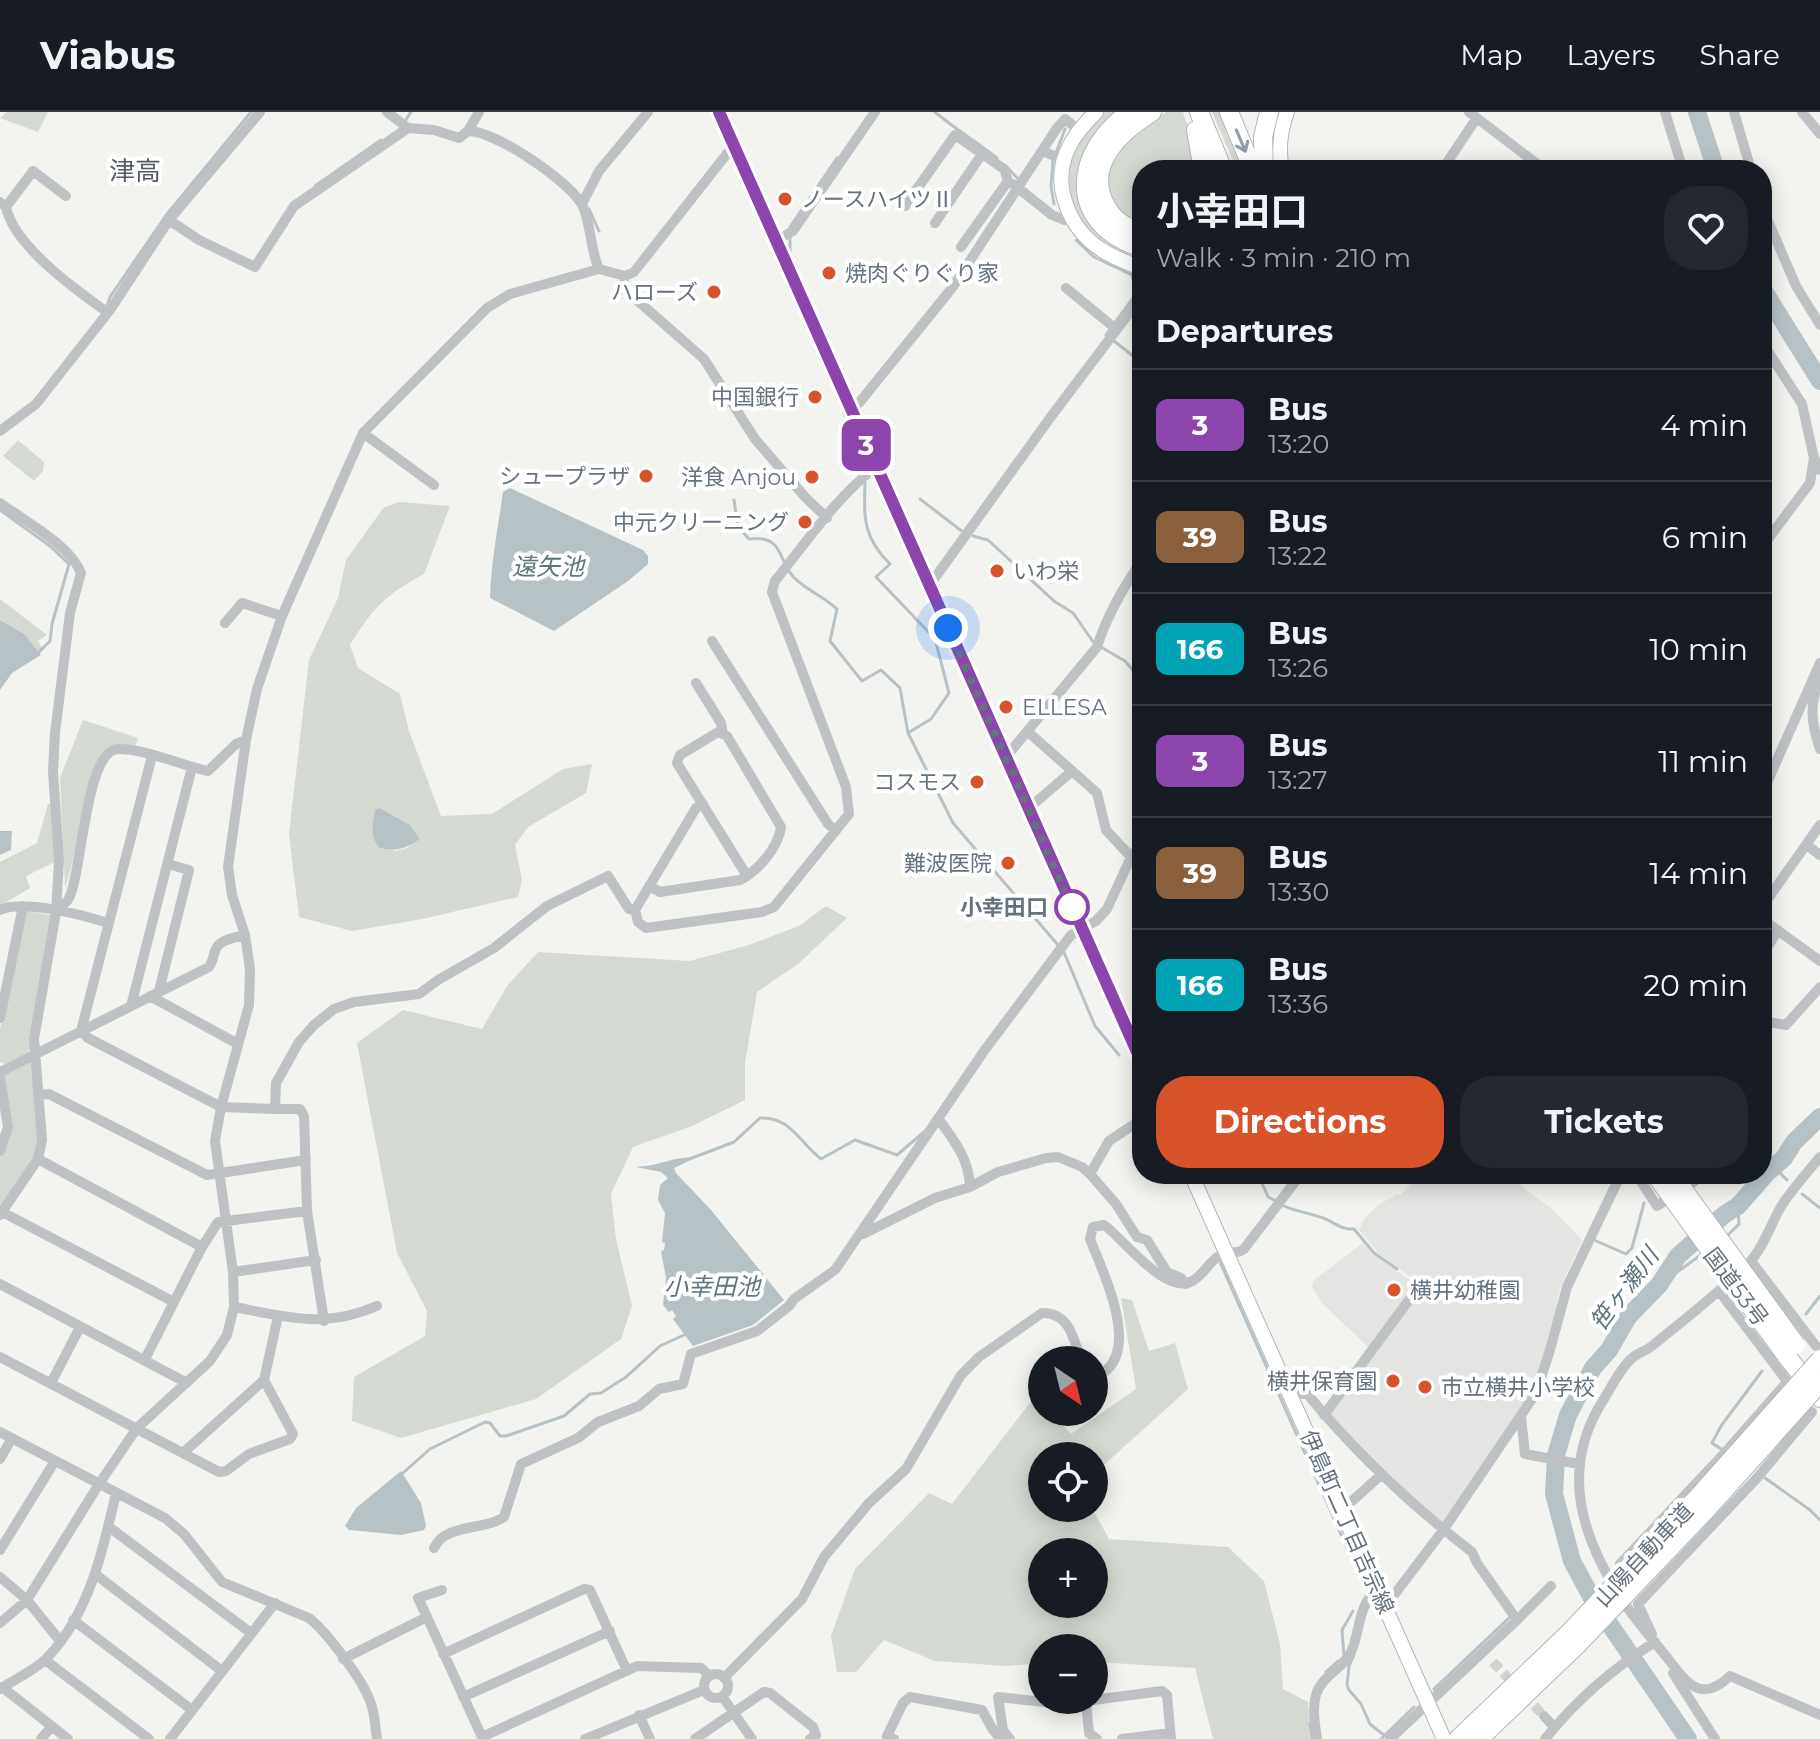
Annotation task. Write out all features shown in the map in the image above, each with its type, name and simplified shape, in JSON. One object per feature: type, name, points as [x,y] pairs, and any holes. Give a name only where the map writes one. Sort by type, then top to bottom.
[{"type":"highway","points":[[1130,112],[1097,143],[1086,172],[1086,190],[1098,221],[1113,236],[1132,244]]},
{"type":"highway","points":[[1132,229],[1121,225],[1109,212],[1099,189],[1098,178],[1102,163],[1120,135],[1152,112]]},
{"type":"highway","points":[[1197,112],[1202,160]]},
{"type":"highway","points":[[1197,112],[1219,160]]},
{"type":"highway","points":[[1229,112],[1249,160]]},
{"type":"highway","points":[[1264,160],[1263,137],[1269,112]]},
{"type":"highway","name":"国道53号","points":[[1663,1184],[1791,1349],[1820,1374]]},
{"type":"highway","name":"国道53号","points":[[1679,1184],[1791,1349],[1816,1405]]},
{"type":"highway","name":"山陽自動車道","points":[[1574,1639],[1697,1498],[1819,1350]]},
{"type":"highway","name":"山陽自動車道","points":[[1460,1738],[1574,1639],[1708,1508],[1820,1383]]},
{"type":"street","points":[[0,431],[36,404],[169,220],[260,112]]},
{"type":"street","points":[[387,112],[408,128],[434,130],[456,138],[468,131],[479,112]]},
{"type":"street","points":[[582,204],[599,171],[648,112]]},
{"type":"street","points":[[719,112],[733,146],[785,235],[850,407],[1132,1041]]},
{"type":"street","points":[[785,235],[875,112]]},
{"type":"street","points":[[961,247],[1014,185],[1068,148],[1096,112]]},
{"type":"street","points":[[1280,160],[1280,133],[1287,112]]},
{"type":"street","points":[[1665,112],[1680,160]]},
{"type":"street","points":[[1734,112],[1748,160]]},
{"type":"street","points":[[1802,112],[1820,134]]},
{"type":"street","points":[[1447,160],[1472,115],[1532,160]]},
{"type":"street","points":[[1080,131],[1065,119],[1054,157],[1071,216],[1087,239],[1104,252],[1132,265]]},
{"type":"street","points":[[169,220],[199,240],[255,267],[294,206],[408,128]]},
{"type":"street","points":[[468,131],[485,132],[548,171],[582,204],[599,269]]},
{"type":"street","points":[[905,206],[955,135],[1004,169],[1014,185],[1052,215],[1064,220],[1071,216]]},
{"type":"street","points":[[0,1623],[27,1600],[137,1428],[210,1361],[227,1335],[234,1307],[233,1272],[215,1141],[221,1107],[249,1005],[250,969],[245,935],[232,895],[228,867],[246,740],[257,689],[282,616],[363,433],[487,308],[510,294],[599,269],[625,276],[634,272],[733,146]]},
{"type":"street","points":[[935,223],[982,154]]},
{"type":"street","points":[[66,196],[33,171],[3,205],[34,252],[73,290],[105,311]]},
{"type":"street","points":[[850,407],[859,403],[905,343],[934,312],[1014,185]]},
{"type":"street","points":[[1772,230],[1796,286],[1820,325]]},
{"type":"street","points":[[625,276],[622,287],[704,359],[755,439],[827,518]]},
{"type":"street","points":[[1066,288],[1114,327]]},
{"type":"street","points":[[929,586],[1114,327],[1132,307]]},
{"type":"street","points":[[1772,358],[1802,404],[1814,458],[1815,485],[1772,535]]},
{"type":"street","points":[[363,433],[434,485]]},
{"type":"street","points":[[1814,458],[1820,470]]},
{"type":"street","points":[[703,804],[696,808],[635,910],[638,922],[646,928],[762,912],[774,907],[849,814],[846,787],[772,592],[775,581],[787,566],[863,477],[876,467]]},
{"type":"street","points":[[0,503],[54,541],[70,555],[81,573],[70,613],[55,733],[53,771],[59,860],[56,912],[34,1039],[42,1140],[38,1159],[1,1214],[174,1302]]},
{"type":"street","points":[[1005,754],[1011,751],[1098,646],[1116,600],[1132,575]]},
{"type":"street","points":[[225,623],[242,603],[282,616]]},
{"type":"street","points":[[712,641],[828,824],[836,831]]},
{"type":"street","points":[[1772,771],[1820,663]]},
{"type":"street","points":[[1820,675],[1812,707],[1812,723],[1820,748]]},
{"type":"street","points":[[696,683],[721,723],[723,734]]},
{"type":"street","points":[[1027,731],[1071,772],[1091,785],[1097,793],[1106,830],[1132,856]]},
{"type":"street","points":[[649,886],[660,892],[740,880],[747,876],[779,839],[781,827],[727,736],[718,732],[680,755],[677,763],[747,876]]},
{"type":"street","points":[[56,912],[70,898],[91,792],[104,757],[116,749],[208,771],[236,744],[246,740]]},
{"type":"street","points":[[81,1031],[152,756]]},
{"type":"street","points":[[131,1006],[192,767]]},
{"type":"street","points":[[1029,808],[1071,772]]},
{"type":"street","points":[[1772,894],[1820,825]]},
{"type":"street","points":[[1808,846],[1820,855]]},
{"type":"street","points":[[861,1235],[984,1051],[1060,949],[1071,935],[1096,921],[1107,909],[1132,859]]},
{"type":"street","points":[[155,994],[189,870],[168,864]]},
{"type":"street","points":[[275,1109],[276,1083],[299,1042],[334,1009],[354,1002],[419,994],[494,948],[547,906],[608,876],[629,909],[635,910]]},
{"type":"street","points":[[0,910],[13,905],[56,912],[70,911],[108,923]]},
{"type":"street","points":[[0,1018],[23,906]]},
{"type":"street","points":[[1772,926],[1820,961]]},
{"type":"street","points":[[1772,940],[1778,930]]},
{"type":"street","points":[[0,1072],[209,967],[220,943],[245,935]]},
{"type":"street","points":[[0,972],[11,967]]},
{"type":"street","points":[[1772,1023],[1786,1025],[1820,987]]},
{"type":"street","points":[[155,994],[238,1044]]},
{"type":"street","points":[[81,1031],[88,1038],[221,1107],[300,1109],[304,1116],[307,1211],[324,1321]]},
{"type":"street","points":[[0,1078],[8,1127],[0,1151]]},
{"type":"street","points":[[39,1095],[49,1094],[207,1175],[306,1160]]},
{"type":"street","points":[[938,1118],[964,1155],[970,1169],[970,1187]]},
{"type":"street","points":[[1090,1174],[1109,1141],[1132,1126]]},
{"type":"street","points":[[434,1548],[437,1542],[459,1530],[491,1524],[504,1517],[521,1464],[578,1438],[598,1422],[639,1406],[659,1389],[683,1384],[691,1354],[757,1331],[794,1299],[835,1270],[854,1239],[935,1198],[970,1187],[998,1172],[1058,1157],[1082,1167],[1116,1204],[1137,1237],[1147,1240],[1167,1272],[1181,1278],[1186,1284]]},
{"type":"street","points":[[1715,1739],[1628,1608],[1589,1538],[1580,1502],[1576,1463],[1591,1421],[1631,1358],[1648,1349],[1751,1261],[1783,1205],[1820,1157]]},
{"type":"street","points":[[38,1159],[202,1247]]},
{"type":"street","name":"伊島町二丁目吉宗線","points":[[1196,1184],[1429,1704],[1460,1738]]},
{"type":"street","points":[[1108,1369],[1119,1352],[1117,1313],[1090,1239],[1093,1227],[1104,1225],[1161,1276],[1174,1283],[1186,1284],[1219,1255],[1239,1253],[1244,1249],[1293,1184]]},
{"type":"street","points":[[1385,1607],[1444,1529],[1539,1386],[1567,1287],[1616,1184]]},
{"type":"street","points":[[1643,1184],[1657,1206],[1690,1184]]},
{"type":"street","points":[[145,1359],[218,1222],[307,1211]]},
{"type":"street","points":[[233,1272],[316,1260]]},
{"type":"street","points":[[1751,1261],[1819,1350]]},
{"type":"street","points":[[0,1284],[187,1383]]},
{"type":"street","points":[[1324,1415],[1421,1288]]},
{"type":"street","points":[[1719,1291],[1787,1382],[1816,1405],[1820,1422]]},
{"type":"street","points":[[234,1307],[324,1321],[350,1317],[377,1306]]},
{"type":"street","points":[[724,1678],[802,1599],[824,1557],[869,1503],[906,1469],[961,1375],[979,1357],[1042,1313],[1064,1319],[1076,1346]]},
{"type":"street","points":[[183,1453],[264,1380],[278,1316]]},
{"type":"street","points":[[1766,1353],[1798,1322]]},
{"type":"street","points":[[51,1383],[80,1327]]},
{"type":"street","points":[[0,1357],[219,1472],[226,1471],[249,1454],[290,1439],[293,1434],[264,1380]]},
{"type":"street","points":[[1787,1382],[1620,1564],[1652,1644],[1680,1675],[1700,1690],[1714,1689],[1730,1676],[1820,1715]]},
{"type":"street","points":[[1291,1397],[1302,1393],[1308,1395],[1381,1475],[1472,1552],[1514,1617]]},
{"type":"street","points":[[1638,1604],[1757,1478],[1816,1405]]},
{"type":"street","points":[[1521,1417],[1525,1454],[1576,1463]]},
{"type":"street","points":[[0,1432],[165,1518],[184,1534],[222,1582],[309,1618],[320,1627],[366,1692],[372,1704],[377,1739]]},
{"type":"street","points":[[0,1459],[12,1438]]},
{"type":"street","points":[[0,1550],[55,1461]]},
{"type":"street","points":[[1342,1510],[1381,1475]]},
{"type":"street","points":[[68,1739],[1,1688],[45,1660],[73,1620],[104,1551],[116,1493]]},
{"type":"street","points":[[109,1527],[251,1633]]},
{"type":"street","points":[[95,1574],[222,1671]]},
{"type":"street","points":[[0,1577],[27,1600],[60,1641]]},
{"type":"street","points":[[1390,1739],[1485,1652],[1514,1617],[1551,1586]]},
{"type":"street","points":[[443,1654],[584,1589],[593,1594],[627,1671]]},
{"type":"street","points":[[442,1590],[418,1598],[482,1738],[637,1666],[701,1668],[710,1676]]},
{"type":"street","points":[[1317,1739],[1314,1709],[1318,1689],[1347,1659],[1361,1612],[1366,1601],[1377,1590]]},
{"type":"street","points":[[170,1739],[275,1603]]},
{"type":"street","points":[[343,1659],[427,1617]]},
{"type":"street","points":[[73,1620],[192,1710]]},
{"type":"street","points":[[463,1697],[610,1631]]},
{"type":"street","points":[[1545,1739],[1608,1674],[1652,1644]]},
{"type":"street","points":[[1485,1652],[1493,1662]]},
{"type":"street","points":[[45,1660],[149,1739]]},
{"type":"street","points":[[704,1690],[705,1680],[717,1674],[724,1678],[727,1687],[722,1696]]},
{"type":"street","points":[[704,1690],[712,1697],[722,1696]]},
{"type":"street","points":[[585,1739],[704,1690]]},
{"type":"street","points":[[1108,1699],[1162,1691],[1167,1695],[1170,1736],[1122,1739]]},
{"type":"street","points":[[695,1739],[764,1692],[770,1693],[813,1727],[816,1735],[810,1739]]},
{"type":"street","points":[[722,1696],[752,1739]]},
{"type":"street","points":[[894,1739],[887,1736],[903,1703],[910,1697],[982,1710],[1001,1739]]},
{"type":"street","points":[[1010,1739],[1003,1730],[998,1697],[1028,1700]]},
{"type":"street","points":[[1087,1714],[1089,1733],[1097,1739]]},
{"type":"street","points":[[639,1715],[650,1739]]},
{"type":"street","points":[[1544,1716],[1554,1727]]},
{"type":"street","points":[[41,1739],[52,1726]]},
{"type":"shaded area","points":[[7,112],[48,112],[38,132],[0,118]]},
{"type":"shaded area","points":[[1102,112],[1123,112],[1091,147],[1129,251],[1127,257],[1099,239],[1078,215],[1068,185],[1072,152]]},
{"type":"shaded area","points":[[1166,112],[1183,112],[1197,160],[1132,160],[1132,219],[1112,199],[1107,176],[1115,152],[1139,128]]},
{"type":"shaded area","points":[[1212,112],[1223,112],[1243,160],[1233,160]]},
{"type":"shaded area","points":[[18,440],[44,462],[43,471],[34,481],[3,456]]},
{"type":"shaded area","points":[[399,502],[450,506],[424,574],[381,604],[350,645],[358,668],[400,694],[409,731],[441,816],[492,814],[563,769],[592,764],[586,793],[528,827],[515,845],[522,880],[518,897],[352,931],[299,917],[289,834],[309,660],[338,598],[346,560],[384,507]],"holes":[[[380,808],[410,825],[420,839],[407,848],[395,851]]]},
{"type":"shaded area","points":[[0,599],[47,635],[38,641],[42,648],[36,652],[24,634],[0,620]]},
{"type":"shaded area","points":[[83,720],[138,738],[134,750],[114,746],[95,770],[65,887],[60,778]]},
{"type":"shaded area","points":[[48,804],[54,806],[55,862],[26,876],[30,888],[0,906],[0,862],[37,843]]},
{"type":"shaded area","points":[[826,906],[847,918],[798,964],[757,992],[745,1063],[745,1100],[692,1126],[633,1147],[611,1194],[616,1239],[632,1306],[621,1339],[536,1399],[401,1438],[352,1421],[354,1377],[425,1336],[427,1311],[397,1253],[357,1043],[403,1010],[482,1029],[507,986],[538,952],[690,961],[749,945],[799,926]]},
{"type":"shaded area","points":[[28,911],[50,915],[51,919],[32,1047],[28,1053],[5,1064],[0,1062],[0,1029],[24,914]]},
{"type":"shaded area","points":[[29,1062],[32,1065],[39,1138],[35,1157],[0,1209],[4,1079],[5,1074]]},
{"type":"shaded area","points":[[1410,1184],[1521,1184],[1551,1208],[1582,1240],[1560,1289],[1556,1305],[1558,1311],[1536,1385],[1443,1524],[1365,1457],[1329,1416],[1413,1302],[1427,1289],[1378,1253],[1359,1230],[1364,1219],[1378,1205],[1397,1194],[1401,1195]]},
{"type":"shaded area","points":[[1363,1243],[1373,1254],[1417,1285],[1370,1349],[1322,1303],[1312,1287],[1313,1281]]},
{"type":"shaded area","points":[[1121,1298],[1132,1300],[1149,1351],[1175,1343],[1188,1389],[1108,1461],[1108,1442],[1028,1442],[1028,1522],[1100,1522],[1109,1539],[1228,1547],[1264,1581],[1280,1644],[1283,1689],[1308,1702],[1310,1739],[1213,1739],[1195,1668],[1108,1663],[1108,1634],[1028,1634],[1028,1664],[1006,1666],[935,1661],[884,1640],[856,1672],[837,1672],[831,1636],[855,1569],[929,1493],[952,1504],[1028,1405],[1028,1426],[1064,1426],[1071,1434],[1083,1426],[1108,1426],[1108,1408],[1136,1389]]},
{"type":"water","name":"遠矢池","points":[[510,488],[643,550],[648,556],[648,564],[554,631],[490,598],[503,492]]},
{"type":"water","points":[[0,620],[24,634],[41,655],[12,673],[0,690]]},
{"type":"water","points":[[380,808],[410,825],[420,839],[401,848],[380,848],[373,830],[375,810]]},
{"type":"water","points":[[0,831],[12,831],[11,850],[0,855]]},
{"type":"water","name":"小幸田池","points":[[692,1157],[674,1168],[676,1173],[711,1210],[784,1300],[753,1325],[693,1346],[673,1319],[676,1316],[672,1310],[669,1312],[663,1305],[666,1278],[661,1251],[665,1243],[662,1242],[665,1213],[658,1200],[660,1185],[668,1178],[661,1172],[636,1167]]},
{"type":"water","points":[[401,1471],[421,1503],[426,1526],[424,1530],[401,1535],[349,1530],[345,1526],[356,1508]]},
{"type":"waterway","points":[[106,309],[110,297],[167,214],[251,112]]},
{"type":"waterway","points":[[405,121],[411,112]]},
{"type":"waterway","points":[[935,112],[997,158]]},
{"type":"waterway","name":"笹ヶ瀬川","points":[[1697,112],[1713,160]]},
{"type":"waterway","points":[[1056,153],[1065,129]]},
{"type":"waterway","points":[[315,186],[381,140]]},
{"type":"waterway","points":[[790,227],[837,158]]},
{"type":"waterway","points":[[1053,160],[1051,186],[1054,204]]},
{"type":"waterway","points":[[1006,166],[1020,181]]},
{"type":"waterway","points":[[589,209],[599,231]]},
{"type":"waterway","points":[[790,235],[790,255]]},
{"type":"waterway","points":[[1076,240],[1094,257],[1132,275]]},
{"type":"waterway","points":[[1106,335],[1132,299]]},
{"type":"waterway","name":"笹ヶ瀬川","points":[[1772,304],[1820,381]]},
{"type":"waterway","points":[[1114,341],[1132,355]]},
{"type":"waterway","points":[[844,413],[863,458],[863,466]]},
{"type":"waterway","points":[[865,483],[867,527],[875,545],[890,564],[876,577],[935,639],[949,693],[931,719],[908,733]]},
{"type":"waterway","points":[[920,499],[963,532]]},
{"type":"waterway","points":[[734,500],[738,527],[749,539],[770,541],[780,552],[792,575],[837,609],[830,641],[862,681],[881,670],[900,688],[908,733],[953,823],[1058,945]]},
{"type":"waterway","points":[[0,510],[50,546],[69,564],[50,641],[36,655]]},
{"type":"waterway","points":[[973,536],[988,540],[1054,601],[1073,613],[1094,643],[1125,661],[1132,669]]},
{"type":"waterway","points":[[1063,950],[1095,1026],[1119,1055]]},
{"type":"waterway","name":"笹ヶ瀬川","points":[[1772,1169],[1820,1117]]},
{"type":"waterway","points":[[692,1158],[734,1142],[760,1118],[779,1121],[787,1126],[821,1159],[855,1140],[897,1155],[924,1132]]},
{"type":"waterway","points":[[1774,1167],[1787,1180]]},
{"type":"waterway","points":[[1262,1184],[1268,1197],[1276,1201]]},
{"type":"waterway","name":"笹ヶ瀬川","points":[[1688,1739],[1593,1600],[1572,1561],[1554,1494],[1556,1455],[1568,1415],[1593,1368],[1609,1350],[1628,1317],[1659,1285],[1678,1256],[1738,1206],[1757,1184]]},
{"type":"waterway","points":[[1802,1194],[1820,1208]]},
{"type":"waterway","points":[[1594,1240],[1626,1254],[1632,1248],[1644,1203]]},
{"type":"waterway","points":[[1284,1206],[1354,1229],[1374,1253],[1397,1269]]},
{"type":"waterway","points":[[1727,1236],[1739,1224],[1738,1206]]},
{"type":"waterway","points":[[1659,1285],[1705,1252]]},
{"type":"waterway","points":[[1220,1262],[1364,1586]]},
{"type":"waterway","points":[[1806,1314],[1820,1296]]},
{"type":"waterway","points":[[403,1473],[430,1449],[485,1422],[490,1423],[500,1436],[506,1436],[564,1416],[590,1394],[601,1393],[626,1377],[660,1346],[686,1334]]},
{"type":"waterway","points":[[1723,1450],[1712,1443],[1762,1371]]},
{"type":"waterway","points":[[1765,1478],[1820,1520]]},
{"type":"waterway","points":[[1344,1656],[1342,1630],[1353,1611]]},
{"type":"waterway","points":[[1434,1689],[1510,1617]]},
{"type":"waterway","points":[[1354,1655],[1347,1685],[1361,1704],[1370,1724],[1385,1736]]},
{"type":"waterway","points":[[1326,1672],[1338,1661]]},
{"type":"waterway","points":[[1381,1739],[1414,1707]]},
{"type":"waterway","points":[[1310,1723],[1312,1739]]},
{"type":"tunnel","points":[[1493,1662],[1544,1716]]},
{"type":"bus line","name":"3","points":[[719,112],[1132,1041]]},
{"type":"place","name":"ノースハイツⅡ","points":[[785,199]]},
{"type":"place","name":"焼肉ぐりぐり家","points":[[829,273]]},
{"type":"place","name":"ハローズ","points":[[714,292]]},
{"type":"place","name":"中国銀行","points":[[815,397]]},
{"type":"place","name":"シュープラザ","points":[[646,476]]},
{"type":"place","name":"洋食 Anjou","points":[[812,477]]},
{"type":"place","name":"中元クリーニング","points":[[805,522]]},
{"type":"place","name":"いわ栄","points":[[997,571]]},
{"type":"place","name":"ELLESA","points":[[1006,707]]},
{"type":"place","name":"コスモス","points":[[977,782]]},
{"type":"place","name":"難波医院","points":[[1008,863]]},
{"type":"place","name":"小幸田口","points":[[1072,907]]},
{"type":"place","name":"横井幼稚園","points":[[1394,1290]]},
{"type":"place","name":"横井保育園","points":[[1393,1381]]},
{"type":"place","name":"市立横井小学校","points":[[1425,1387]]},
{"type":"district","name":"津高","points":[[135,171]]},
{"type":"route","points":[[948,628],[1072,907]]}]
